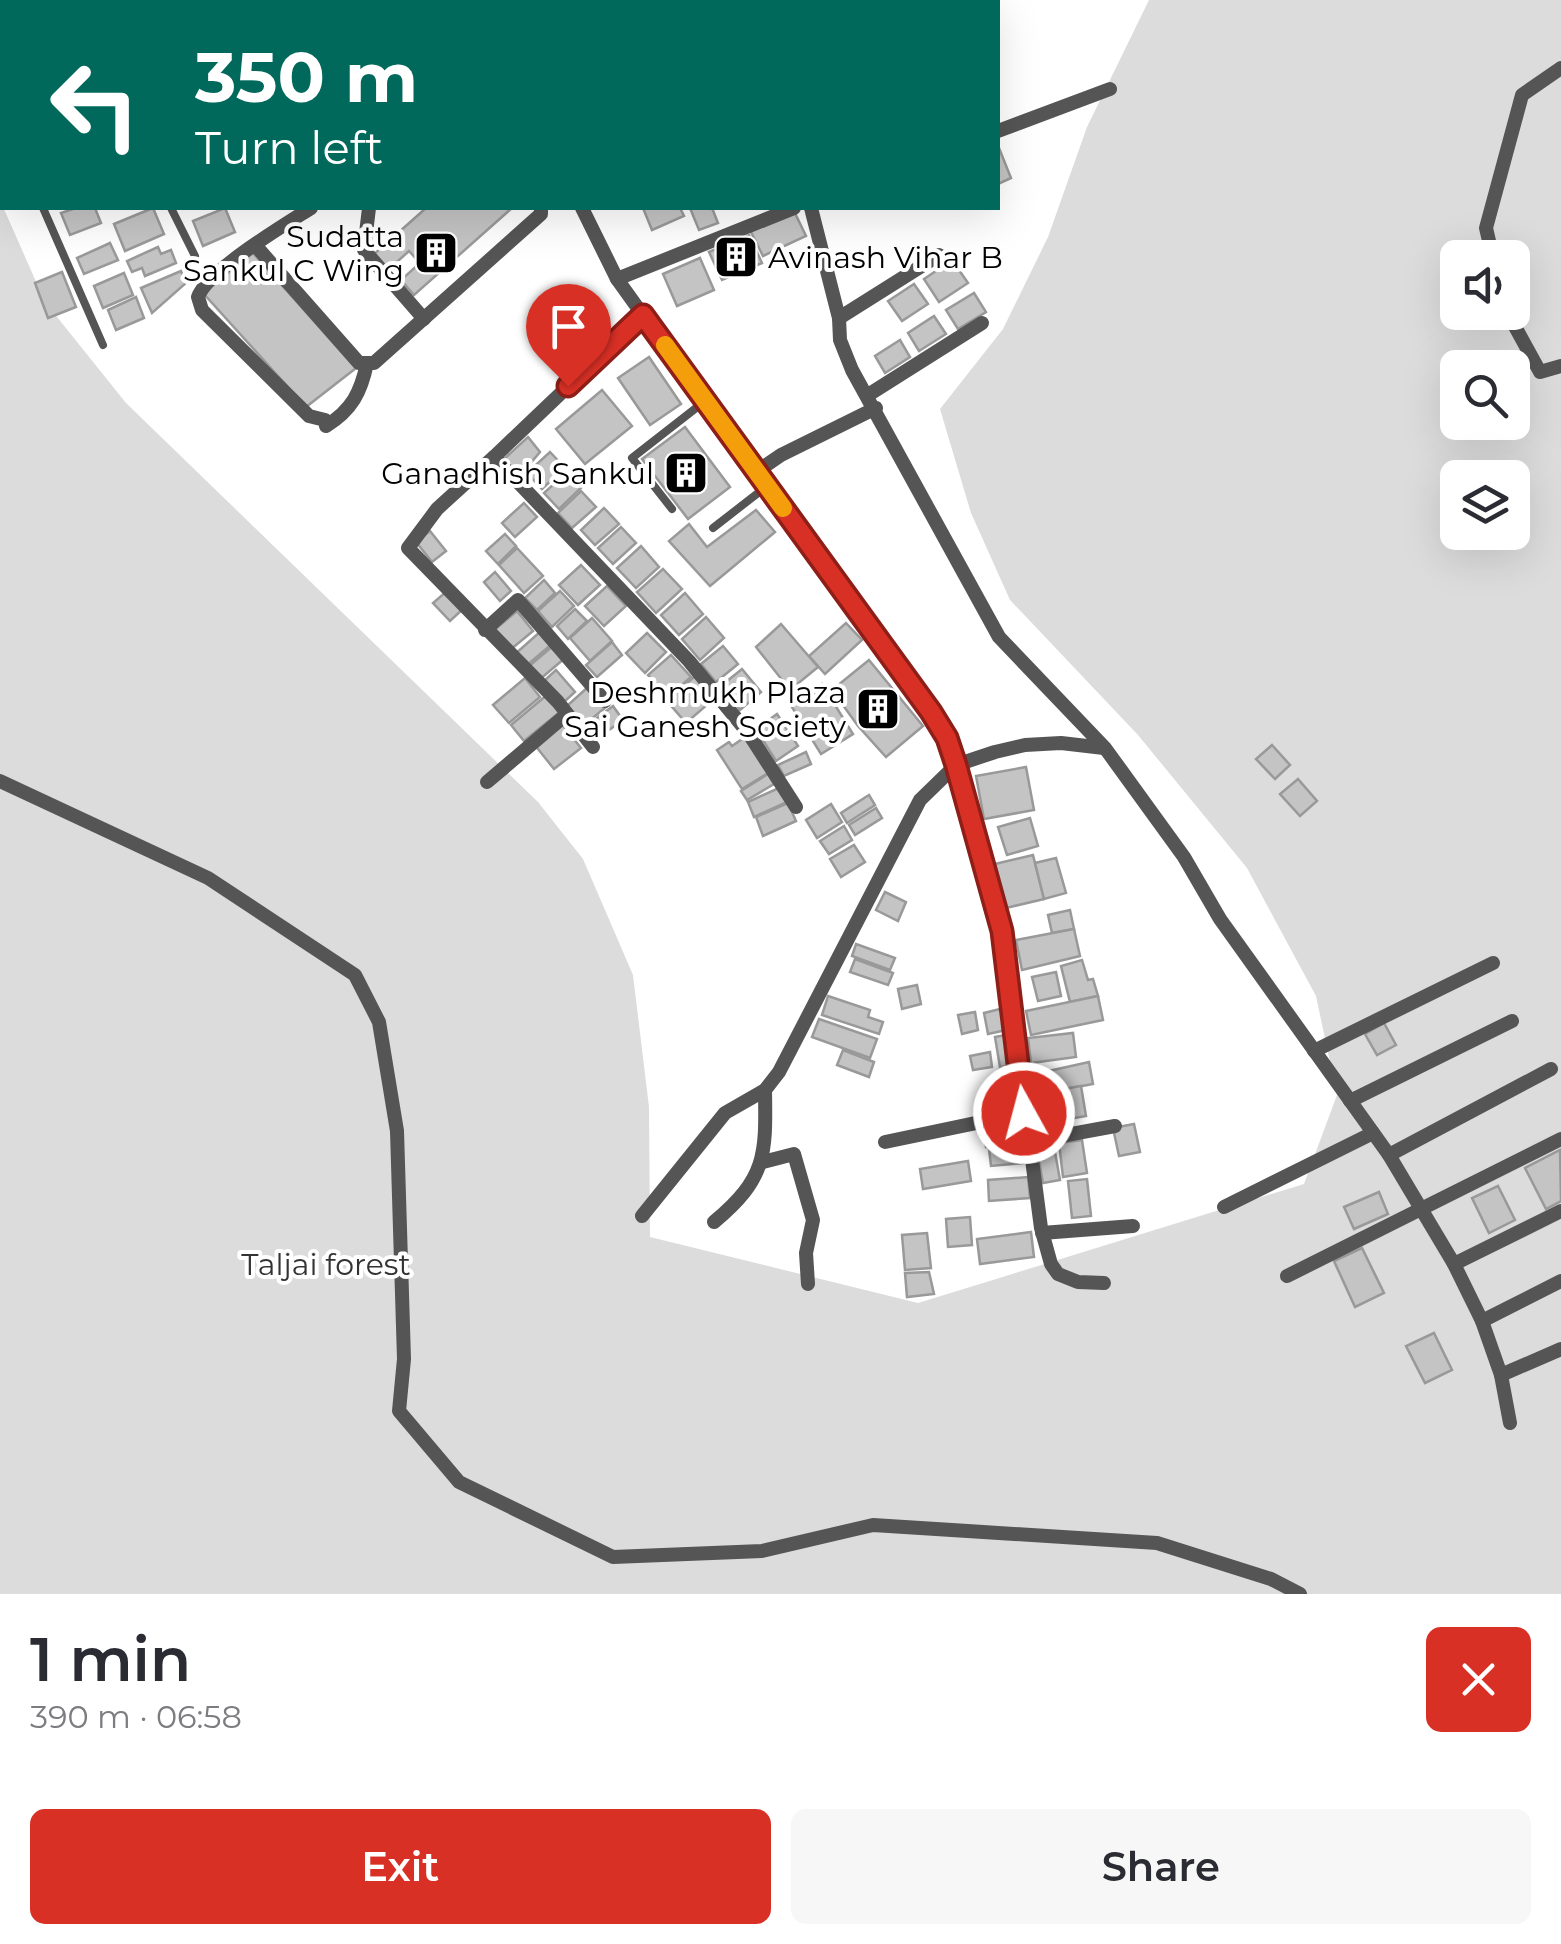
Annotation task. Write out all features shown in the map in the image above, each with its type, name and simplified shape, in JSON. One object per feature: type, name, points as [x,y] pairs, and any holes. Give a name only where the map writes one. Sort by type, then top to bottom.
[{"type":"street","points":[[1489,240],[1486,228],[1522,95],[1561,68]]},
{"type":"street","points":[[1000,130],[1110,90]]},
{"type":"street","points":[[308,210],[254,245],[200,290],[202,310],[309,416],[325,420],[326,426],[356,400],[367,363]]},
{"type":"street","points":[[368,210],[364,250],[424,319]]},
{"type":"street","points":[[254,245],[359,362],[374,363],[541,210]]},
{"type":"street","points":[[584,210],[632,272],[643,315],[705,401],[761,468],[767,486],[947,738],[1002,931],[1042,1233],[1058,1274],[1078,1282],[1104,1282]]},
{"type":"street","points":[[632,272],[789,210]]},
{"type":"street","points":[[812,210],[839,318],[840,340],[852,370],[999,637],[1105,748],[1184,856],[1220,919],[1389,1155],[1454,1264],[1482,1320],[1501,1376],[1510,1423]]},
{"type":"street","points":[[839,318],[939,255]]},
{"type":"street","points":[[593,747],[568,714],[408,548],[437,509],[643,315]]},
{"type":"street","points":[[761,468],[872,402],[982,323]]},
{"type":"street","points":[[1517,330],[1540,372],[1561,366]]},
{"type":"street","points":[[494,457],[690,660],[749,734],[796,807]]},
{"type":"street","points":[[485,630],[518,600],[605,701]]},
{"type":"street","points":[[488,782],[568,714]]},
{"type":"street","points":[[642,1216],[725,1113],[765,1090],[780,1072],[920,800],[956,765],[1025,745],[1061,743],[1105,748]]},
{"type":"street","points":[[0,781],[208,878],[355,975],[378,1022],[397,1131],[404,1359],[400,1411],[459,1482],[613,1557],[762,1551],[874,1525],[1157,1543],[1271,1579],[1300,1594]]},
{"type":"street","points":[[1314,1050],[1493,964]]},
{"type":"street","points":[[1350,1100],[1512,1021]]},
{"type":"street","points":[[1389,1155],[1550,1069]]},
{"type":"street","points":[[714,1222],[746,1192],[763,1162],[765,1090]]},
{"type":"street","points":[[886,1142],[1024,1113]]},
{"type":"street","points":[[1028,1142],[1116,1126]]},
{"type":"street","points":[[1224,1207],[1373,1133]]},
{"type":"street","points":[[1288,1276],[1561,1139]]},
{"type":"street","points":[[763,1162],[794,1154],[812,1220],[806,1253],[808,1284]]},
{"type":"street","points":[[1454,1264],[1561,1211]]},
{"type":"street","points":[[1042,1233],[1133,1226]]},
{"type":"street","points":[[1482,1320],[1561,1281]]},
{"type":"street","points":[[1501,1376],[1561,1349]]},
{"type":"lane","points":[[44,210],[104,345]]},
{"type":"lane","points":[[173,210],[194,256]]},
{"type":"lane","points":[[672,509],[632,458],[705,401]]},
{"type":"lane","points":[[713,528],[767,486]]},
{"type":"green space","name":"Taljai forest","points":[[1149,0],[1561,0],[1561,1594],[0,1594],[0,210],[4,210],[45,302],[126,403],[538,802],[583,859],[633,975],[649,1107],[650,1237],[918,1303],[1304,1184],[1337,1095],[1316,996],[1247,868],[1138,735],[1010,600],[971,513],[940,409],[1003,329],[1048,237],[1087,127]]},
{"type":"building","points":[[1000,150],[1011,178],[1000,183]]},
{"type":"building","points":[[96,210],[101,223],[70,235],[61,213]]},
{"type":"building","points":[[154,210],[164,234],[125,251],[114,224]]},
{"type":"building","points":[[226,210],[235,232],[203,246],[193,221]]},
{"type":"building","name":"Sudatta Sankul C Wing","points":[[424,210],[510,210],[414,295],[401,280],[420,263],[409,251],[387,271],[373,255]]},
{"type":"building","points":[[644,210],[681,210],[684,216],[652,230]]},
{"type":"building","points":[[691,210],[713,210],[718,223],[699,230]]},
{"type":"building","points":[[793,210],[806,236],[763,256],[750,230]]},
{"type":"building","name":"Avinash Vihar B","points":[[749,235],[762,263],[722,280],[709,252]]},
{"type":"building","points":[[110,243],[118,260],[84,274],[77,258]]},
{"type":"building","points":[[158,247],[161,254],[171,250],[176,263],[145,276],[142,268],[132,272],[127,261]]},
{"type":"building","points":[[253,253],[356,368],[306,407],[203,293]]},
{"type":"building","points":[[700,258],[714,290],[677,306],[663,274]]},
{"type":"building","points":[[952,260],[968,283],[939,302],[924,279]]},
{"type":"building","points":[[181,271],[186,283],[152,313],[141,288]]},
{"type":"building","points":[[62,272],[76,307],[48,318],[35,283]]},
{"type":"building","points":[[124,273],[133,295],[103,308],[94,286]]},
{"type":"building","points":[[914,284],[928,304],[902,321],[888,301]]},
{"type":"building","points":[[974,293],[986,312],[958,329],[946,310]]},
{"type":"building","points":[[136,297],[144,318],[116,330],[108,310]]},
{"type":"building","points":[[934,316],[946,334],[919,351],[908,333]]},
{"type":"building","points":[[900,340],[910,357],[885,373],[875,356]]},
{"type":"building","points":[[649,357],[681,404],[650,425],[618,378]]},
{"type":"building","points":[[602,390],[632,426],[585,464],[556,429]]},
{"type":"building","name":"Ganadhish Sankul","points":[[685,427],[730,487],[688,519],[642,459]]},
{"type":"building","points":[[528,437],[540,452],[518,478],[503,460]]},
{"type":"building","points":[[550,452],[565,468],[542,489],[527,473]]},
{"type":"building","points":[[568,471],[582,487],[559,509],[544,493]]},
{"type":"building","points":[[581,491],[596,507],[572,528],[558,513]]},
{"type":"building","points":[[524,503],[537,517],[515,537],[502,523]]},
{"type":"building","points":[[604,508],[619,524],[595,545],[581,530]]},
{"type":"building","points":[[756,510],[775,532],[710,586],[669,541],[689,524],[707,547]]},
{"type":"building","points":[[621,527],[636,543],[613,564],[598,548]]},
{"type":"building","points":[[430,531],[446,551],[432,562],[416,542]]},
{"type":"building","points":[[505,534],[516,546],[498,564],[486,551]]},
{"type":"building","points":[[641,546],[659,567],[636,588],[617,568]]},
{"type":"building","points":[[517,548],[543,576],[524,593],[499,565]]},
{"type":"building","points":[[581,565],[600,585],[578,605],[559,585]]},
{"type":"building","points":[[663,569],[682,589],[656,613],[637,592]]},
{"type":"building","points":[[495,572],[511,591],[500,601],[484,582]]},
{"type":"building","points":[[544,580],[555,593],[537,610],[525,598]]},
{"type":"building","points":[[607,586],[626,606],[604,626],[585,606]]},
{"type":"building","points":[[447,591],[463,609],[450,621],[433,603]]},
{"type":"building","points":[[560,591],[574,606],[552,627],[538,611]]},
{"type":"building","points":[[685,593],[703,614],[679,635],[661,615]]},
{"type":"building","points":[[575,609],[587,621],[568,639],[557,626]]},
{"type":"building","points":[[517,611],[533,631],[510,650],[493,631]]},
{"type":"building","points":[[706,617],[724,638],[700,660],[682,639]]},
{"type":"building","points":[[592,618],[612,641],[590,661],[570,638]]},
{"type":"building","points":[[846,623],[862,640],[825,674],[809,656]]},
{"type":"building","points":[[781,624],[818,667],[790,690],[756,647]]},
{"type":"building","points":[[541,631],[552,644],[526,666],[515,654]]},
{"type":"building","points":[[647,633],[666,652],[645,673],[626,653]]},
{"type":"building","points":[[612,642],[622,655],[597,677],[586,665]]},
{"type":"building","points":[[554,645],[565,658],[539,680],[528,667]]},
{"type":"building","points":[[723,646],[738,664],[716,682],[701,664]]},
{"type":"building","points":[[671,655],[691,677],[668,697],[648,675]]},
{"type":"building","name":"Deshmukh Plaza Sai Ganesh Society","points":[[869,660],[923,726],[886,757],[832,690]]},
{"type":"building","points":[[742,669],[761,692],[740,710],[721,686]]},
{"type":"building","points":[[556,670],[575,692],[564,702],[545,680]]},
{"type":"building","points":[[695,676],[715,698],[686,723],[667,701]]},
{"type":"building","points":[[525,678],[540,697],[509,723],[493,705]]},
{"type":"building","points":[[822,684],[853,734],[821,754],[790,704]]},
{"type":"building","points":[[588,687],[606,707],[583,726],[567,706]]},
{"type":"building","points":[[548,694],[561,711],[524,741],[511,725]]},
{"type":"building","points":[[613,706],[623,720],[595,740],[585,727]]},
{"type":"building","points":[[777,714],[798,746],[776,761],[756,729]]},
{"type":"building","points":[[561,723],[581,748],[554,769],[534,744]]},
{"type":"building","points":[[745,737],[768,773],[742,789],[717,750]]},
{"type":"building","points":[[1272,745],[1290,765],[1275,779],[1256,759]]},
{"type":"building","points":[[806,752],[811,764],[784,776],[778,765]]},
{"type":"building","points":[[1026,767],[1034,810],[984,819],[976,776]]},
{"type":"building","points":[[768,774],[774,784],[747,800],[741,791]]},
{"type":"building","points":[[1298,779],[1317,801],[1300,816],[1280,794]]},
{"type":"building","points":[[781,787],[787,802],[754,817],[748,802]]},
{"type":"building","points":[[869,795],[875,805],[847,823],[841,813]]},
{"type":"building","points":[[788,803],[796,821],[763,836],[756,817]]},
{"type":"building","points":[[831,804],[842,822],[817,838],[806,820]]},
{"type":"building","points":[[876,808],[882,818],[855,835],[849,825]]},
{"type":"building","points":[[1030,818],[1038,846],[1007,855],[998,827]]},
{"type":"building","points":[[844,826],[852,840],[829,854],[820,841]]},
{"type":"building","points":[[854,845],[865,862],[841,877],[830,859]]},
{"type":"building","points":[[1033,855],[1044,899],[1006,908],[995,864]]},
{"type":"building","points":[[1056,858],[1066,893],[1044,899],[1035,863]]},
{"type":"building","points":[[885,892],[906,902],[898,921],[876,910]]},
{"type":"building","points":[[1070,910],[1074,929],[1052,933],[1048,915]]},
{"type":"building","points":[[1074,929],[1080,956],[1022,970],[1016,940]]},
{"type":"building","points":[[856,944],[895,958],[890,970],[852,956]]},
{"type":"building","points":[[855,959],[893,973],[888,985],[850,972]]},
{"type":"building","points":[[1082,960],[1098,996],[1070,1002],[1061,966]]},
{"type":"building","points":[[1056,972],[1061,996],[1038,1001],[1032,977]]},
{"type":"building","points":[[917,985],[921,1004],[902,1009],[898,989]]},
{"type":"building","points":[[828,996],[870,1010],[868,1017],[883,1022],[879,1034],[822,1015]]},
{"type":"building","points":[[1098,996],[1103,1020],[1031,1035],[1026,1011]]},
{"type":"building","points":[[1008,1007],[1011,1029],[988,1034],[984,1013]]},
{"type":"building","points":[[975,1012],[978,1030],[962,1034],[958,1015]]},
{"type":"building","points":[[819,1019],[877,1039],[870,1058],[812,1037]]},
{"type":"building","points":[[1384,1023],[1396,1045],[1377,1055],[1365,1034]]},
{"type":"building","points":[[1073,1033],[1076,1057],[1031,1063],[1028,1038]]},
{"type":"building","points":[[1011,1034],[1015,1065],[1000,1067],[995,1037]]},
{"type":"building","points":[[843,1050],[874,1062],[869,1077],[837,1065]]},
{"type":"building","points":[[990,1052],[992,1067],[973,1070],[970,1056]]},
{"type":"building","points":[[1089,1062],[1093,1084],[1039,1094],[1035,1074]]},
{"type":"building","points":[[1016,1067],[1019,1093],[1003,1096],[999,1070]]},
{"type":"building","points":[[1081,1086],[1086,1116],[1035,1125],[1030,1095]]},
{"type":"building","points":[[1017,1096],[1020,1111],[989,1117],[987,1101]]},
{"type":"building","points":[[1018,1123],[1021,1143],[986,1147],[983,1128]]},
{"type":"building","points":[[1134,1124],[1140,1152],[1119,1156],[1113,1128]]},
{"type":"building","points":[[1082,1140],[1087,1173],[1063,1177],[1059,1143]]},
{"type":"building","points":[[1053,1141],[1060,1180],[1043,1183],[1036,1144]]},
{"type":"building","points":[[1022,1146],[1024,1163],[991,1166],[989,1149]]},
{"type":"building","points":[[1560,1150],[1561,1201],[1546,1209],[1525,1168]]},
{"type":"building","points":[[968,1161],[971,1181],[923,1189],[920,1169]]},
{"type":"building","points":[[1028,1177],[1030,1198],[989,1201],[988,1180]]},
{"type":"building","points":[[1087,1179],[1091,1216],[1072,1218],[1068,1181]]},
{"type":"building","points":[[1498,1186],[1515,1220],[1489,1233],[1472,1198]]},
{"type":"building","points":[[1379,1192],[1388,1214],[1354,1229],[1344,1207]]},
{"type":"building","points":[[970,1217],[972,1245],[948,1247],[946,1219]]},
{"type":"building","points":[[1031,1232],[1034,1257],[980,1264],[977,1239]]},
{"type":"building","points":[[927,1233],[931,1268],[905,1270],[902,1235]]},
{"type":"building","points":[[1362,1248],[1384,1293],[1355,1307],[1334,1261]]},
{"type":"building","points":[[929,1272],[934,1294],[907,1297],[905,1273]]},
{"type":"building","points":[[1434,1333],[1452,1370],[1425,1383],[1406,1346]]},
{"type":"slow traffic","points":[[665,345],[783,508]]},
{"type":"place","name":"Sudatta Sankul C Wing","points":[[436,253]]},
{"type":"place","name":"Avinash Vihar B","points":[[736,257]]},
{"type":"place","name":"Ganadhish Sankul","points":[[686,473]]},
{"type":"place","name":"Deshmukh Plaza Sai Ganesh Society","points":[[878,709]]},
{"type":"route","points":[[568,386],[643,315],[931,712],[947,738],[956,765],[1002,931],[1024,1113]]}]
